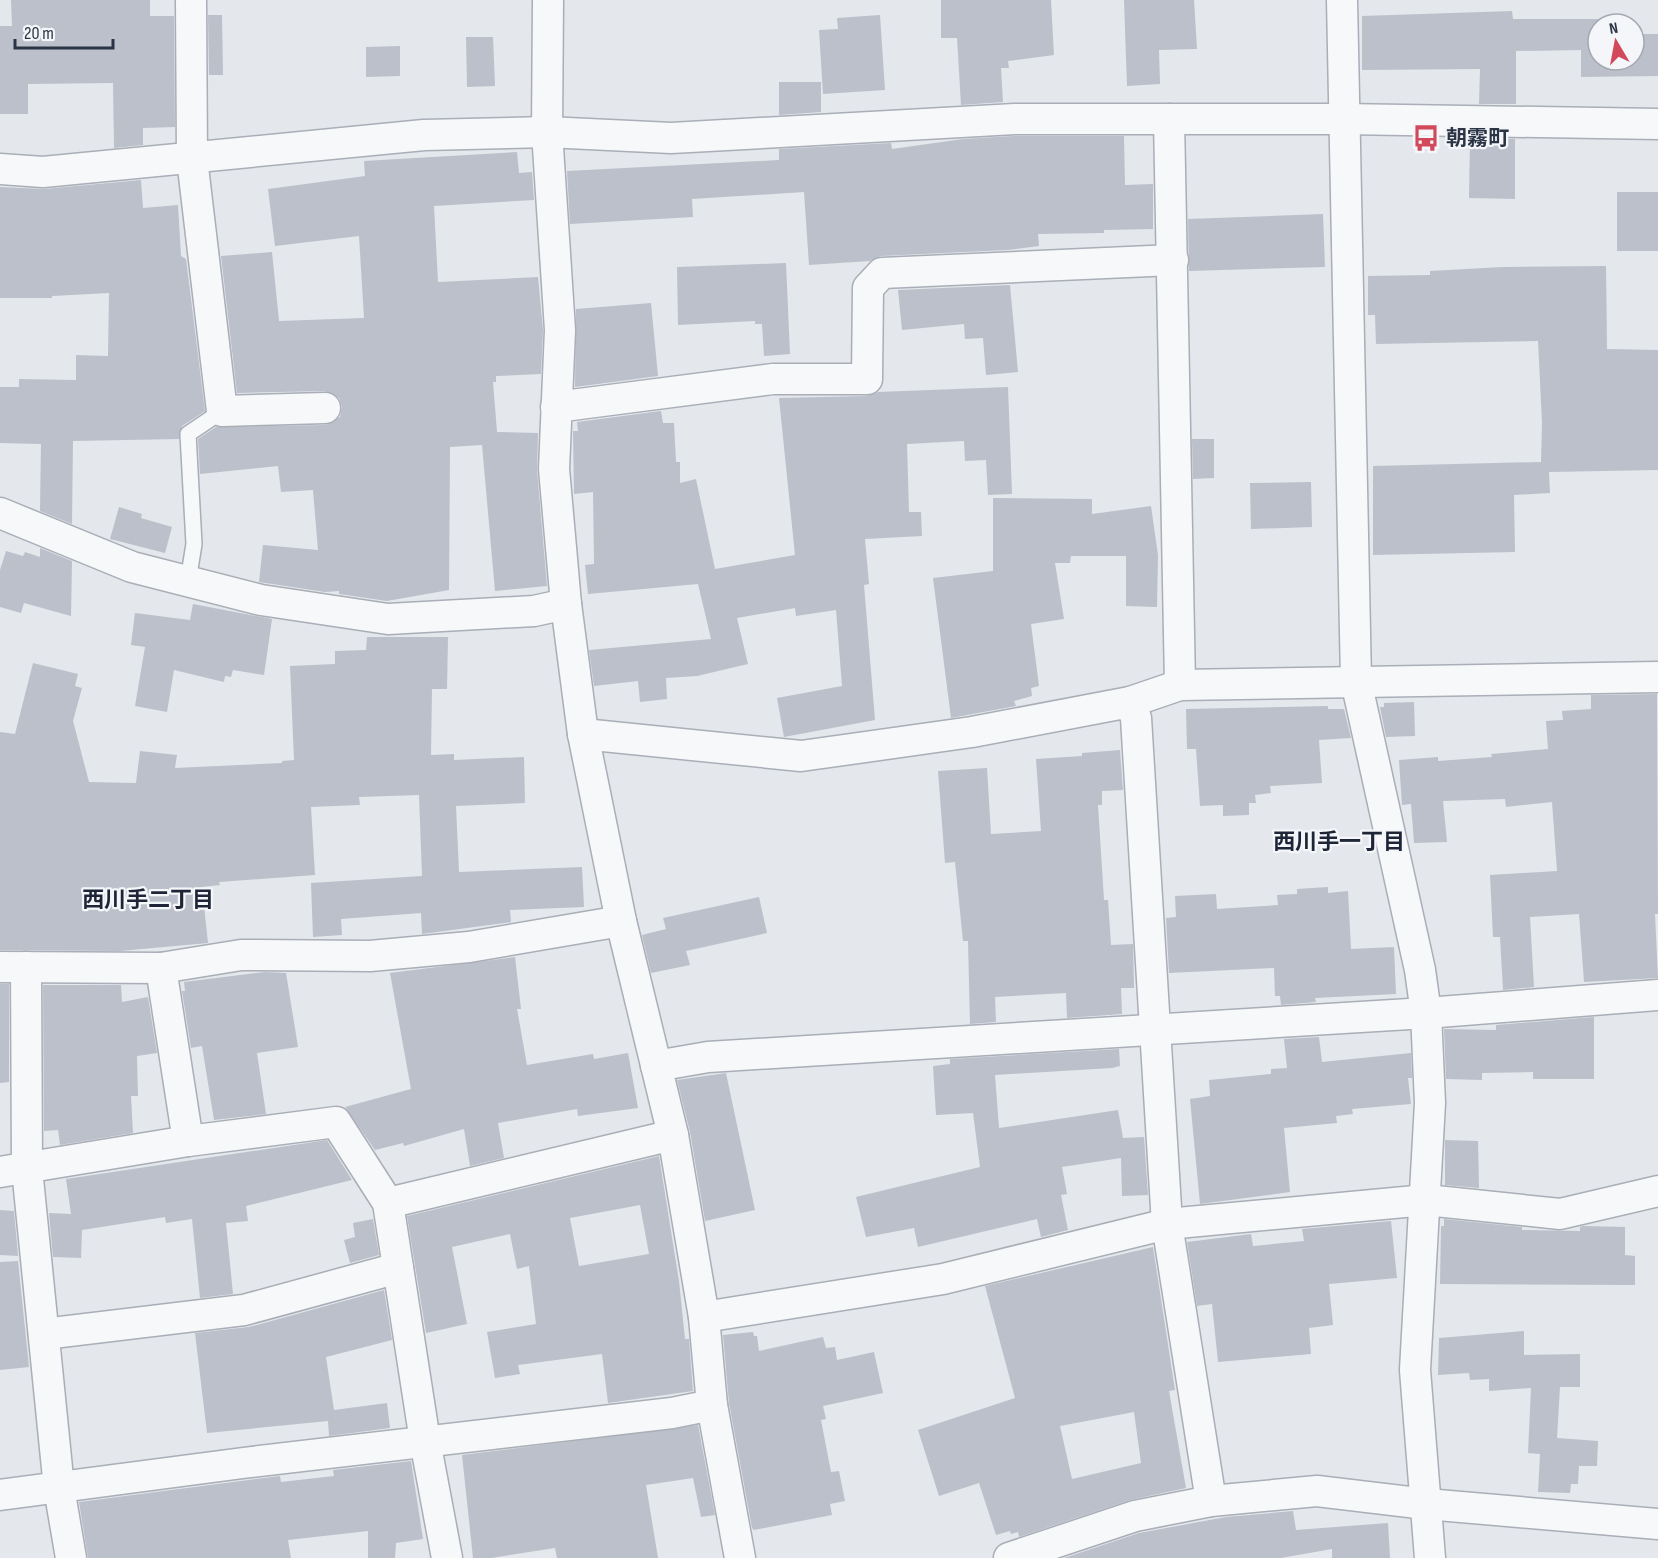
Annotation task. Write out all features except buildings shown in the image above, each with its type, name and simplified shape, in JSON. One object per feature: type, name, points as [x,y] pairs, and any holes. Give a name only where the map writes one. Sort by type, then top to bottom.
[{"type":"street","points":[[191,0],[192,159],[222,411],[325,408]]},
{"type":"street","points":[[548,0],[547,132],[560,330],[554,469],[566,604],[583,734],[621,921],[673,1135],[704,1317],[712,1405],[740,1558]]},
{"type":"street","points":[[1342,0],[1356,681],[1420,970],[1426,1014],[1431,1103],[1415,1370],[1430,1558]]},
{"type":"street","points":[[0,169],[43,172],[424,135],[547,132],[671,138],[1015,119],[1343,119],[1658,124]]},
{"type":"street","points":[[1169,119],[1180,685]]},
{"type":"street","points":[[556,407],[773,380],[867,379],[868,288],[882,273],[1173,260]]},
{"type":"street","points":[[0,513],[132,567],[261,600],[388,619],[534,611],[566,604]]},
{"type":"street","points":[[583,734],[801,756],[972,732],[1130,702],[1180,685],[1658,677]]},
{"type":"street","points":[[1130,702],[1136,718],[1167,1224],[1211,1501]]},
{"type":"street","points":[[71,1558],[59,1488],[44,1334],[14,1171],[13,967],[161,968],[241,955],[370,956],[469,947],[621,921]]},
{"type":"street","points":[[161,968],[188,1141]]},
{"type":"street","points":[[657,1066],[708,1057],[1426,1014],[1658,995]]},
{"type":"street","points":[[14,1171],[188,1141],[336,1122],[388,1203],[425,1441],[447,1558]]},
{"type":"street","points":[[388,1203],[673,1135]]},
{"type":"street","points":[[704,1317],[943,1279],[1167,1224],[1426,1200],[1560,1214],[1658,1191]]},
{"type":"street","points":[[44,1334],[244,1310],[398,1268]]},
{"type":"street","points":[[0,1495],[425,1441],[672,1413],[712,1405]]},
{"type":"street","points":[[1009,1558],[1135,1516],[1211,1501],[1317,1491],[1426,1504],[1658,1524]]},
{"type":"lane","points":[[189,581],[194,544],[188,434],[222,411]]},
{"type":"place","name":"朝霧町","points":[[1426,138]]},
{"type":"district","name":"西川手一丁目","points":[[1339,842]]},
{"type":"district","name":"西川手二丁目","points":[[148,900]]}]
